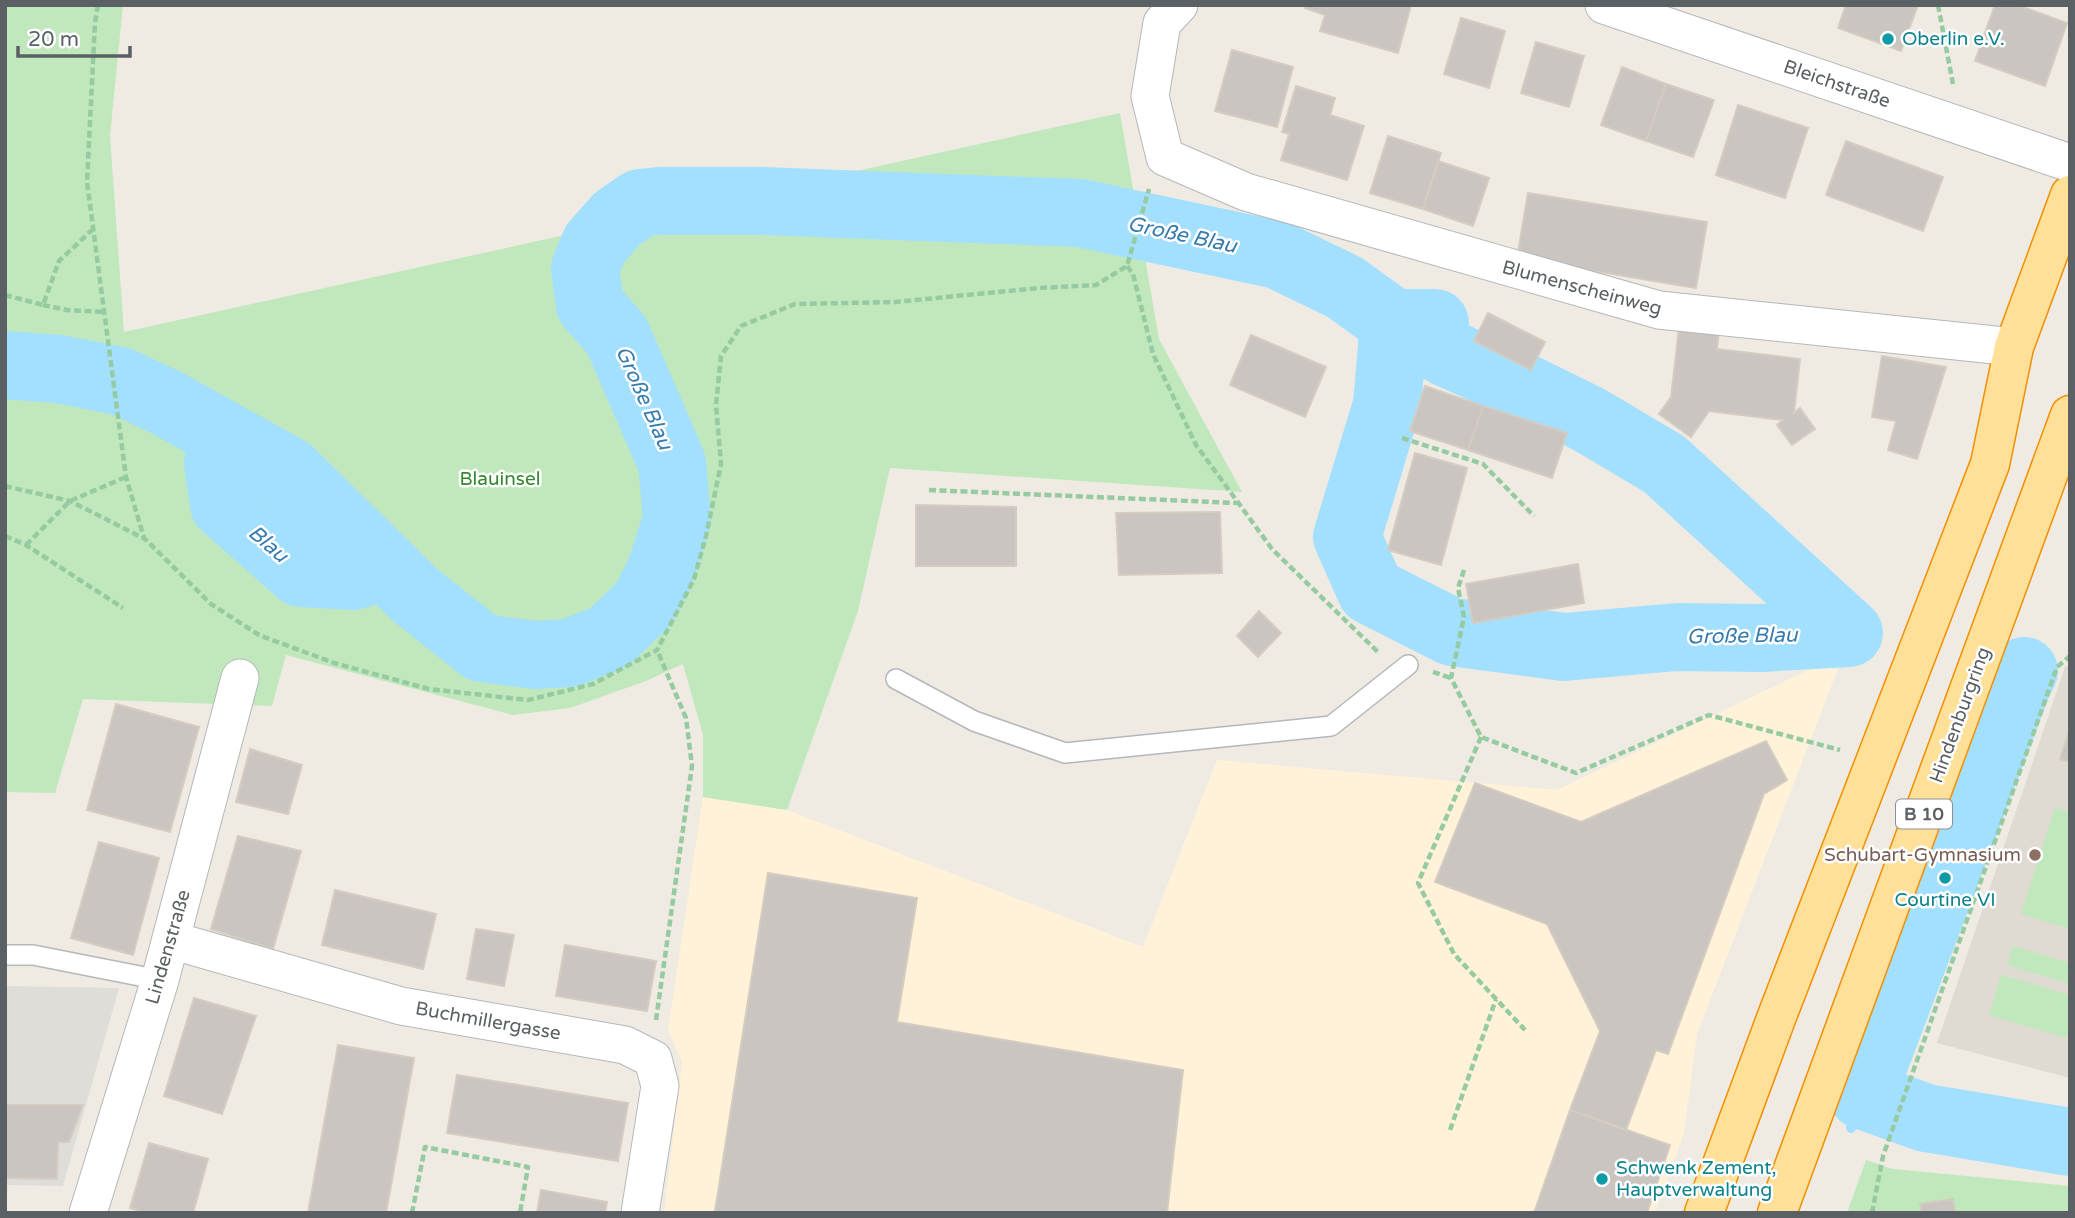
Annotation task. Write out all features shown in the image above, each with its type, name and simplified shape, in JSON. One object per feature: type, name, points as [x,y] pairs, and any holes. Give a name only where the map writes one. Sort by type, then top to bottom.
[{"type":"highway","points":[[1704,1213],[1990,464],[2014,347],[2070,195]]},
{"type":"highway","name":"Hindenburgring","points":[[1777,1213],[2070,415]]},
{"type":"street","name":"Blumenscheinweg","points":[[1179,5],[1162,23],[1150,96],[1165,157],[1246,192],[1659,310],[2014,347]]},
{"type":"street","name":"Bleichstraße","points":[[1604,5],[2070,163]]},
{"type":"street","name":"Lindenstraße","points":[[88,1213],[160,980],[240,678]]},
{"type":"street","name":"Buchmillergasse","points":[[171,940],[401,1006],[625,1045],[653,1059]]},
{"type":"street","points":[[640,1213],[660,1086],[653,1059]]},
{"type":"lane","points":[[896,679],[974,720],[1065,753],[1331,726],[1408,665]]},
{"type":"lane","points":[[5,955],[33,956],[160,980]]},
{"type":"path","points":[[98,5],[87,182],[126,477],[145,539]]},
{"type":"path","points":[[1938,5],[1961,126]]},
{"type":"path","points":[[5,486],[70,502],[145,539],[211,604],[259,635],[334,663],[429,689],[528,700],[593,684],[657,650],[694,579],[721,464],[716,405],[721,356],[741,326],[795,304],[895,302],[1096,285],[1127,266],[1147,192]]},
{"type":"path","points":[[43,305],[59,261],[92,230]]},
{"type":"path","points":[[1127,266],[1133,274],[1153,355],[1196,445],[1272,549],[1386,660],[1451,678]]},
{"type":"path","points":[[5,295],[66,310],[103,312]]},
{"type":"path","points":[[1402,438],[1483,464],[1534,516]]},
{"type":"path","points":[[26,545],[70,502],[126,477]]},
{"type":"path","points":[[929,490],[1238,503]]},
{"type":"path","points":[[5,536],[26,545],[123,608]]},
{"type":"path","points":[[1464,570],[1458,587],[1464,617],[1451,678],[1481,737],[1576,773],[1709,715],[1841,750]]},
{"type":"path","points":[[653,1059],[692,766],[686,718],[657,650]]},
{"type":"path","points":[[1872,1213],[1883,1156],[1907,1088],[2057,667],[2070,656]]},
{"type":"path","points":[[1481,737],[1418,883],[1454,954],[1525,1030]]},
{"type":"path","points":[[1450,1130],[1496,999]]},
{"type":"path","points":[[412,1213],[425,1147],[528,1167],[520,1213]]},
{"type":"shaded area","points":[[1844,653],[1697,1034],[1684,1133],[1655,1213],[664,1213],[682,1062],[668,1030],[703,797],[787,810],[1143,947],[1217,760],[1557,790]]},
{"type":"shaded area","name":"Schubart-Gymnasium","points":[[2070,664],[2070,1078],[1937,1043],[2065,667]]},
{"type":"shaded area","points":[[5,986],[119,988],[63,1186],[5,1185]]},
{"type":"green space","name":"Blauinsel","points":[[5,5],[123,5],[110,136],[124,332],[1120,113],[1159,339],[1242,492],[890,468],[858,611],[787,810],[703,797],[703,735],[683,664],[646,681],[570,708],[513,715],[286,655],[272,706],[83,699],[55,793],[5,792]]},
{"type":"green space","points":[[2055,807],[2070,812],[2070,929],[2021,914]]},
{"type":"green space","points":[[2013,946],[2070,963],[2070,984],[2007,965]]},
{"type":"green space","points":[[2001,975],[2070,995],[2070,1026],[2066,1038],[1989,1015]]},
{"type":"green space","points":[[1866,1160],[1893,1169],[2070,1186],[2070,1213],[1847,1213]]},
{"type":"building","points":[[1307,5],[1411,5],[1398,53],[1320,31],[1325,15],[1305,8]]},
{"type":"building","name":"Oberlin e.V.","points":[[1846,5],[1918,5],[1901,51],[1838,28]]},
{"type":"building","points":[[1995,5],[2017,5],[2067,23],[2045,86],[1975,61]]},
{"type":"building","points":[[1461,18],[1505,31],[1489,88],[1444,74]]},
{"type":"building","points":[[1536,42],[1584,56],[1569,107],[1521,93]]},
{"type":"building","points":[[1232,50],[1293,67],[1277,127],[1215,111]]},
{"type":"building","points":[[1622,67],[1666,84],[1646,141],[1601,125]]},
{"type":"building","points":[[1666,84],[1714,100],[1693,157],[1646,141]]},
{"type":"building","points":[[1296,86],[1335,98],[1330,115],[1364,126],[1347,180],[1281,160],[1289,134],[1282,132]]},
{"type":"building","points":[[1738,105],[1808,128],[1785,198],[1716,175]]},
{"type":"building","points":[[1388,136],[1441,153],[1423,209],[1370,193]]},
{"type":"building","points":[[1846,141],[1943,177],[1923,231],[1826,195]]},
{"type":"building","points":[[1438,161],[1489,178],[1473,226],[1423,209]]},
{"type":"building","points":[[1528,193],[1707,222],[1696,288],[1517,258]]},
{"type":"building","points":[[1488,313],[1545,342],[1531,370],[1474,341]]},
{"type":"building","points":[[1679,328],[1719,332],[1717,349],[1800,359],[1794,413],[1800,408],[1815,429],[1792,445],[1777,425],[1783,420],[1709,411],[1691,437],[1659,414],[1671,397]]},
{"type":"building","points":[[1251,335],[1326,367],[1305,417],[1230,385]]},
{"type":"building","points":[[1882,356],[1946,367],[1917,459],[1888,450],[1896,421],[1872,417]]},
{"type":"building","points":[[1425,386],[1483,406],[1468,450],[1410,431]]},
{"type":"building","points":[[1483,406],[1567,433],[1552,478],[1468,450]]},
{"type":"building","points":[[1415,453],[1467,468],[1441,565],[1388,550]]},
{"type":"building","points":[[916,505],[1016,507],[1016,566],[916,566]]},
{"type":"building","points":[[1220,512],[1222,573],[1119,575],[1116,513]]},
{"type":"building","points":[[1578,564],[1584,603],[1473,623],[1466,584]]},
{"type":"building","points":[[1259,611],[1281,633],[1258,657],[1237,636]]},
{"type":"building","points":[[116,704],[199,727],[170,832],[87,810]]},
{"type":"building","points":[[2070,729],[2070,762],[2060,759]]},
{"type":"building","points":[[1766,741],[1787,780],[1764,794],[1668,1054],[1656,1050],[1626,1130],[1570,1110],[1600,1031],[1547,924],[1435,882],[1475,783],[1581,822]]},
{"type":"building","points":[[250,749],[302,765],[288,814],[236,802]]},
{"type":"building","points":[[238,836],[301,851],[273,949],[211,929]]},
{"type":"building","points":[[99,842],[159,858],[133,955],[71,938]]},
{"type":"building","points":[[768,873],[917,898],[897,1022],[1183,1070],[1167,1213],[715,1211]]},
{"type":"building","points":[[335,890],[436,914],[423,969],[322,945]]},
{"type":"building","points":[[476,929],[514,935],[504,986],[467,979]]},
{"type":"building","points":[[565,945],[656,961],[647,1011],[556,996]]},
{"type":"building","points":[[194,998],[256,1016],[222,1114],[164,1096]]},
{"type":"building","points":[[338,1045],[414,1058],[386,1213],[308,1213]]},
{"type":"building","points":[[457,1075],[628,1103],[618,1161],[447,1133]]},
{"type":"building","points":[[5,1105],[83,1105],[69,1142],[58,1142],[57,1179],[5,1178]]},
{"type":"building","name":"Schwenk Zement, Hauptverwaltung","points":[[1570,1110],[1670,1145],[1647,1213],[1534,1213]]},
{"type":"building","points":[[149,1143],[208,1159],[193,1213],[148,1213],[130,1208]]},
{"type":"building","points":[[541,1190],[607,1202],[605,1213],[537,1213]]},
{"type":"building","points":[[1953,1199],[1955,1213],[1922,1213],[1920,1204]]},
{"type":"waterway","name":"Große Blau","points":[[5,365],[58,369],[120,381],[167,403],[289,471],[415,595],[482,648],[535,655],[569,653],[608,638],[643,605],[660,573],[677,520],[672,463],[617,336],[590,305],[585,268],[595,244],[617,219],[640,203],[659,201],[762,201],[1080,213],[1278,255],[1344,287],[1394,323],[1447,353],[1588,419],[1664,464],[1849,633]]},
{"type":"waterway","name":"Große Blau","points":[[1435,323],[1394,323],[1387,405],[1347,537],[1371,591],[1452,632],[1564,647],[1677,637],[1761,638],[1849,633]]},
{"type":"waterway","name":"Blau","points":[[225,435],[218,463],[224,505],[301,573],[354,576],[385,565]]},
{"type":"waterway","name":"Große Blau","points":[[2024,671],[1862,1095],[1926,1118],[2070,1142]]},
{"type":"waterway","points":[[1851,1128],[1862,1095]]},
{"type":"place","name":"Oberlin e.V.","points":[[1888,39]]},
{"type":"place","name":"Schubart-Gymnasium","points":[[2035,855]]},
{"type":"place","name":"Courtine VI","points":[[1945,878]]},
{"type":"place","name":"Schwenk Zement, Hauptverwaltung","points":[[1602,1179]]}]
